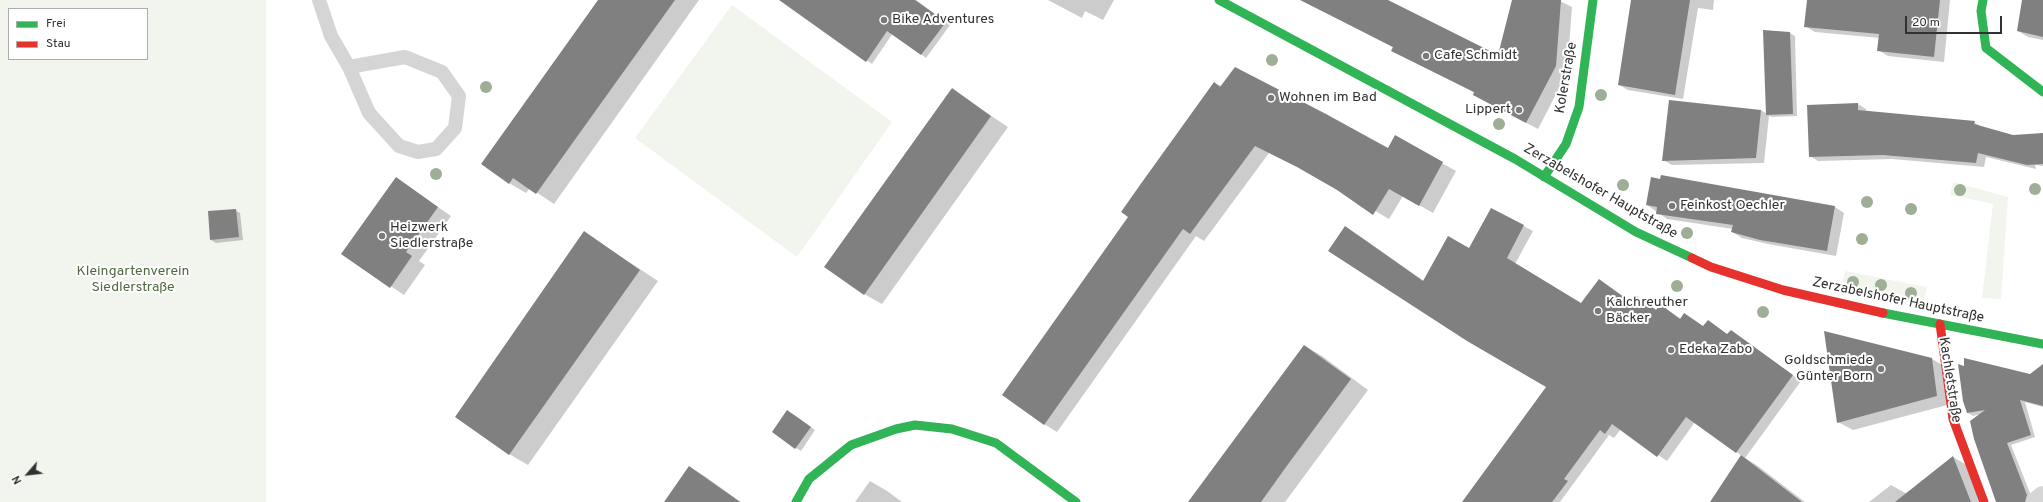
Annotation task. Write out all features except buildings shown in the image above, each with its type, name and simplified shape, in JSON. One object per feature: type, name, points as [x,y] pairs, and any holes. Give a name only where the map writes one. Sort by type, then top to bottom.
[{"type":"street","name":"Zerzabelshofer Hauptstraße","points":[[1219,0],[1488,144],[1636,232],[1711,267],[1783,290],[1940,324],[2043,344]]},
{"type":"street","name":"Kolerstraße","points":[[1544,177],[1566,144],[1579,107],[1586,64],[1593,0]]},
{"type":"street","points":[[1983,0],[1981,11],[1986,48],[2043,92]]},
{"type":"street","name":"Kachletstraße","points":[[1940,324],[1953,419],[1984,502]]},
{"type":"street","points":[[796,502],[809,479],[850,445],[896,429],[915,425],[952,429],[996,444],[1076,502]]},
{"type":"street","points":[[2038,502],[2043,497]]},
{"type":"lane","points":[[319,0],[331,36],[349,67],[369,113],[399,146],[418,152],[436,149],[455,128],[459,96],[442,72],[405,57],[349,67]]},
{"type":"green space","name":"Kleingartenverein Siedlerstraße","points":[[0,0],[266,0],[266,502],[0,502]]},
{"type":"green space","points":[[732,5],[892,122],[797,257],[635,138]]},
{"type":"green space","points":[[1953,182],[2008,197],[2001,299],[1982,298],[1993,204],[1950,195]]},
{"type":"green space","points":[[1845,271],[1927,287],[1923,305],[1841,289]]},
{"type":"traffic: fast","points":[[1219,0],[1515,159],[1636,232],[1692,258]]},
{"type":"traffic: fast","points":[[1544,177],[1566,144],[1579,107],[1593,0]]},
{"type":"traffic: fast","points":[[1983,0],[1981,11],[1986,48],[2043,92]]},
{"type":"traffic: fast","points":[[1883,313],[2043,344]]},
{"type":"traffic: fast","points":[[796,502],[809,479],[851,445],[896,429],[915,425],[952,429],[996,443],[1076,502]]},
{"type":"traffic: jam","points":[[1692,258],[1711,267],[1783,290],[1883,313]]},
{"type":"traffic: jam","points":[[1940,324],[1953,419],[1984,502]]},
{"type":"place","name":"Bike Adventures","points":[[884,20]]},
{"type":"place","name":"Cafe Schmidt","points":[[1426,56]]},
{"type":"place","name":"Wohnen im Bad","points":[[1271,98]]},
{"type":"place","name":"Lippert","points":[[1519,110]]},
{"type":"place","name":"Feinkost Oechler","points":[[1672,206]]},
{"type":"place","name":"Heizwerk Siedlerstraße","points":[[382,236]]},
{"type":"place","name":"Kalchreuther Bäcker","points":[[1598,311]]},
{"type":"place","name":"Edeka Zabo","points":[[1671,350]]},
{"type":"place","name":"Goldschmiede Günter Born","points":[[1881,369]]}]
